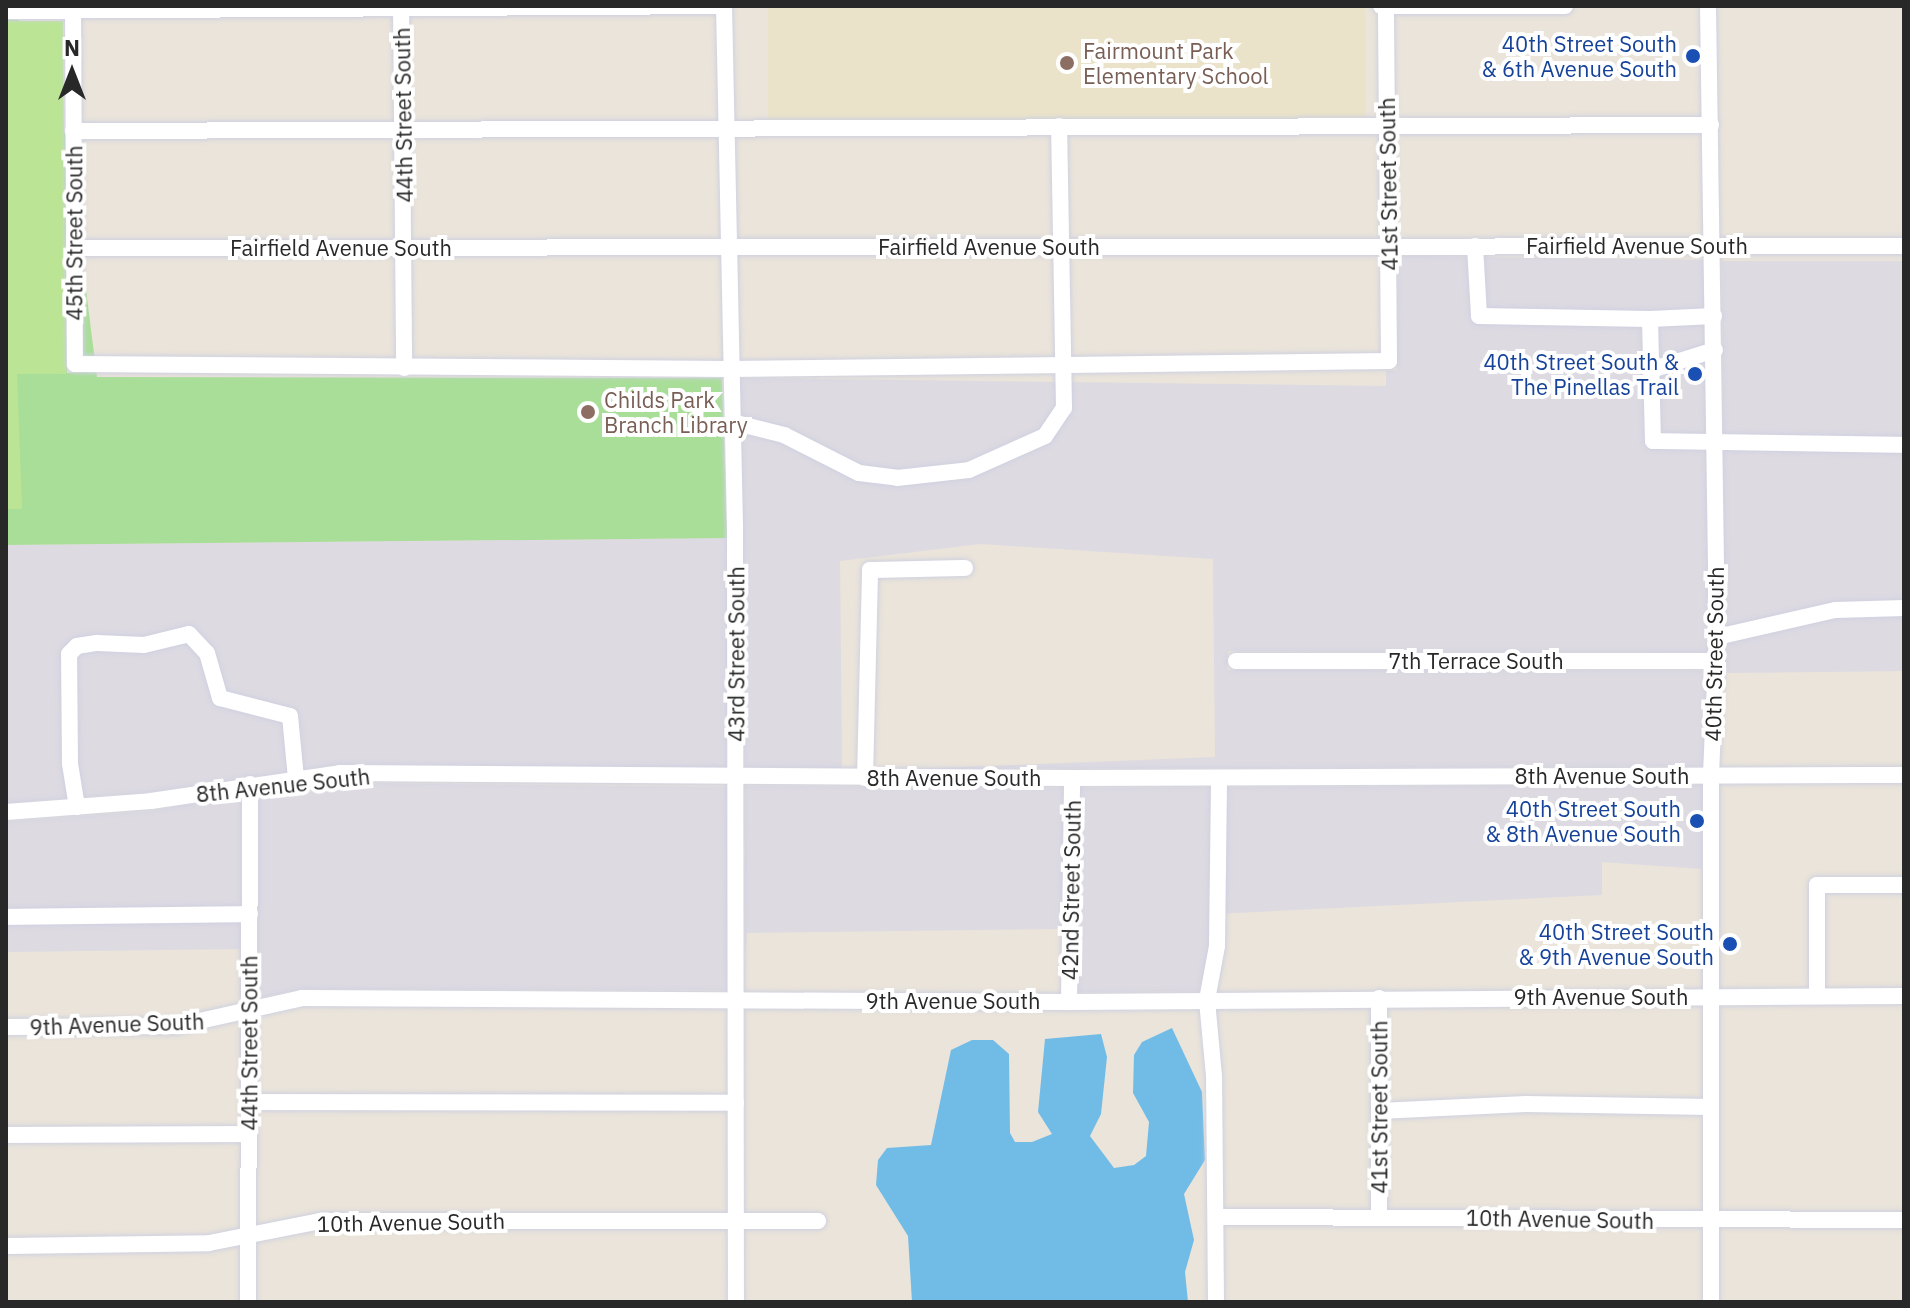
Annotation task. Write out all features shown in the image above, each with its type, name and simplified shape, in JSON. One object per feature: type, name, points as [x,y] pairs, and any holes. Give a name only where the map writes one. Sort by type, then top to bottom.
[{"type":"street","points":[[6,11],[73,8],[724,6]]},
{"type":"street","name":"43rd Street South","points":[[724,6],[737,777],[736,1302]]},
{"type":"street","points":[[1385,6],[1565,6]]},
{"type":"street","name":"41st Street South","points":[[1062,366],[1389,361],[1385,6]]},
{"type":"street","name":"40th Street South","points":[[1708,6],[1714,246],[1717,637],[1711,775],[1711,1302]]},
{"type":"street","name":"44th Street South","points":[[401,7],[404,368]]},
{"type":"street","name":"45th Street South","points":[[73,8],[75,364],[404,368]]},
{"type":"street","points":[[73,131],[1711,125]]},
{"type":"street","points":[[732,422],[784,435],[859,473],[897,478],[969,470],[1023,449],[1058,423],[1064,408],[1059,126]]},
{"type":"street","points":[[1475,246],[1479,316],[1650,319],[1714,316]]},
{"type":"street","name":"Fairfield Avenue South","points":[[74,248],[1904,246]]},
{"type":"street","points":[[1650,319],[1653,441],[1715,446],[1904,445]]},
{"type":"street","points":[[1651,370],[1715,350]]},
{"type":"street","points":[[404,368],[1062,366]]},
{"type":"street","points":[[865,778],[870,570],[965,568]]},
{"type":"street","points":[[1717,637],[1835,610],[1904,608]]},
{"type":"street","points":[[77,807],[70,764],[69,654],[77,646],[97,643],[144,645],[189,634],[207,653],[220,698],[290,716],[296,778]]},
{"type":"street","name":"7th Terrace South","points":[[1236,661],[1717,661]]},
{"type":"street","name":"8th Avenue South","points":[[6,812],[151,801],[340,773],[865,778],[1904,775]]},
{"type":"street","name":"42nd Street South","points":[[1069,1002],[1072,778]]},
{"type":"street","points":[[1216,1302],[1216,1217],[1207,1000],[1217,946],[1219,778]]},
{"type":"street","name":"44th Street South","points":[[248,1302],[250,784]]},
{"type":"street","points":[[1817,996],[1817,885],[1904,885]]},
{"type":"street","points":[[6,917],[250,914]]},
{"type":"street","name":"9th Avenue South","points":[[6,1027],[177,1026],[216,1021],[250,1009],[302,998],[1069,1002],[1904,996]]},
{"type":"street","name":"41st Street South","points":[[1379,998],[1379,1216]]},
{"type":"street","points":[[249,1102],[736,1103]]},
{"type":"street","points":[[1379,1111],[1526,1104],[1710,1107]]},
{"type":"street","points":[[6,1135],[249,1134]]},
{"type":"street","name":"10th Avenue South","points":[[1216,1217],[1904,1220]]},
{"type":"street","name":"10th Avenue South","points":[[6,1246],[209,1243],[320,1221],[818,1221]]},
{"type":"shaded area","name":"Fairmount Park Elementary School","points":[[768,6],[1365,6],[1366,124],[768,120]]},
{"type":"shaded area","points":[[1398,256],[1705,260],[1708,652],[1228,651],[1227,670],[1708,671],[1703,766],[913,769],[1215,757],[1213,559],[980,544],[840,561],[842,768],[745,767],[739,378],[1386,386],[1386,371],[1397,370]]},
{"type":"shaded area","points":[[1722,261],[1904,261],[1904,671],[1725,673]]},
{"type":"shaded area","points":[[727,538],[729,768],[340,764],[150,792],[6,803],[6,545]]},
{"type":"shaded area","points":[[341,783],[729,787],[728,990],[302,989],[258,998],[258,792]]},
{"type":"shaded area","points":[[1703,785],[1702,869],[1602,862],[1602,895],[1214,914],[1210,991],[1078,992],[1080,788]]},
{"type":"shaded area","points":[[745,786],[1063,788],[1062,929],[747,933],[745,957]]},
{"type":"shaded area","points":[[241,795],[242,949],[6,952],[6,822],[152,811]]},
{"type":"green space","points":[[6,20],[19,20],[24,128],[65,133],[67,373],[83,372],[83,267],[97,377],[722,378],[727,538],[6,545]]},
{"type":"green space","points":[[6,21],[63,21],[66,374],[17,374],[22,509],[6,509]]},
{"type":"water","points":[[1172,1028],[1202,1092],[1205,1160],[1184,1194],[1194,1240],[1185,1272],[1188,1302],[912,1302],[908,1236],[876,1185],[878,1160],[887,1148],[931,1145],[951,1050],[972,1040],[993,1040],[1009,1054],[1010,1133],[1015,1142],[1032,1142],[1052,1134],[1038,1112],[1045,1039],[1101,1034],[1107,1057],[1101,1114],[1090,1136],[1114,1168],[1134,1165],[1146,1156],[1149,1122],[1133,1093],[1134,1055],[1142,1042]]},
{"type":"place","name":"40th Street South & 6th Avenue South","points":[[1693,56]]},
{"type":"place","name":"Fairmount Park Elementary School","points":[[1067,63]]},
{"type":"place","name":"40th Street South & The Pinellas Trail","points":[[1695,374]]},
{"type":"place","name":"Childs Park Branch Library","points":[[588,412]]},
{"type":"place","name":"40th Street South & 8th Avenue South","points":[[1697,821]]},
{"type":"place","name":"40th Street South & 9th Avenue South","points":[[1730,944]]}]
